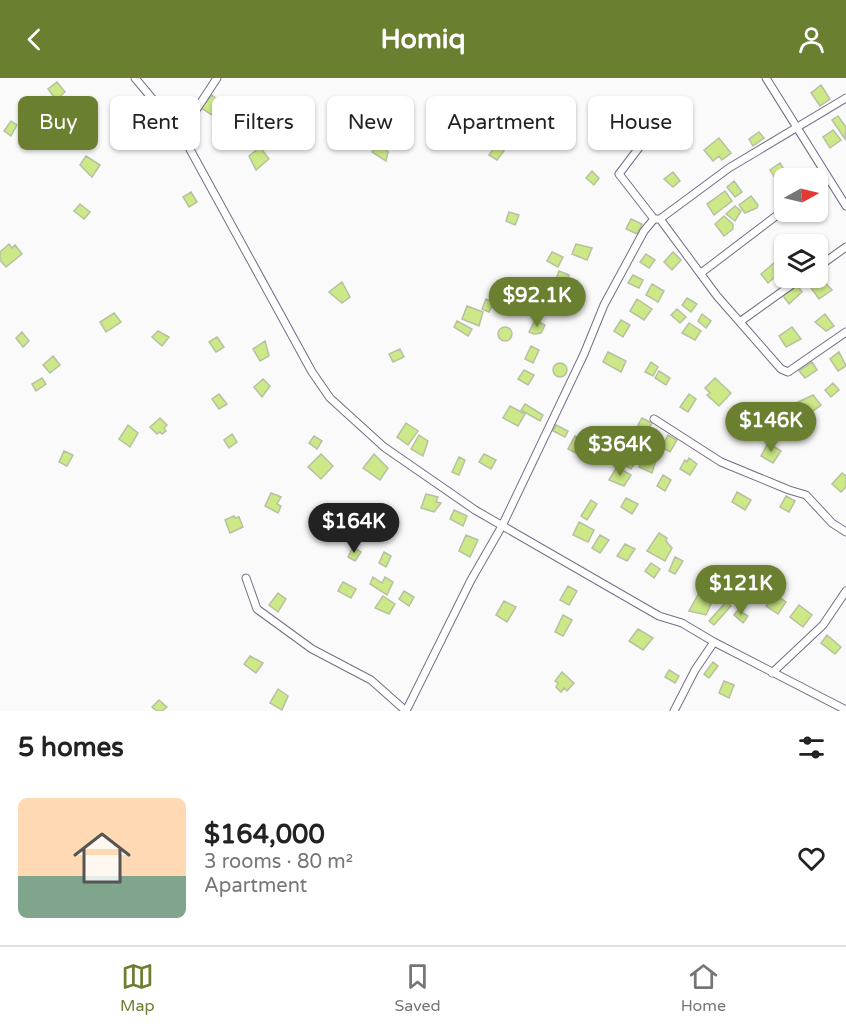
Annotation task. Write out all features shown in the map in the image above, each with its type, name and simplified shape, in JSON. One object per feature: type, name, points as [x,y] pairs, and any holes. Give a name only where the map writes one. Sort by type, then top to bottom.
[{"type":"street","points":[[135,78],[150,96]]},
{"type":"street","points":[[200,105],[217,78]]},
{"type":"street","points":[[766,78],[846,206]]},
{"type":"street","points":[[246,578],[257,609],[312,649],[371,680],[406,711],[471,580],[502,525],[604,305],[644,231],[657,219],[729,168],[846,98]]},
{"type":"street","points":[[191,150],[288,331],[330,398],[408,466],[596,582],[659,616],[682,623],[772,673],[846,710]]},
{"type":"street","points":[[638,150],[619,174],[717,296],[781,369],[788,372],[846,332]]},
{"type":"street","points":[[700,273],[774,218]]},
{"type":"street","points":[[828,260],[846,247]]},
{"type":"street","points":[[741,321],[787,288]]},
{"type":"street","points":[[654,419],[721,462],[806,495],[832,523],[846,532]]},
{"type":"street","points":[[772,673],[823,625],[846,591]]},
{"type":"street","points":[[674,711],[695,670],[714,642]]},
{"type":"building","points":[[57,82],[65,92],[60,96],[53,96],[48,89]]},
{"type":"building","points":[[821,85],[830,99],[820,106],[811,93]]},
{"type":"building","points":[[212,95],[213,96],[212,115],[201,108]]},
{"type":"building","points":[[838,116],[846,127],[845,139],[832,120]]},
{"type":"building","points":[[11,121],[17,125],[11,136],[4,131]]},
{"type":"building","points":[[833,130],[841,140],[830,148],[823,137]]},
{"type":"building","points":[[759,132],[764,138],[753,146],[749,139]]},
{"type":"building","points":[[719,138],[731,153],[722,160],[719,156],[713,161],[704,150]]},
{"type":"building","points":[[256,150],[262,150],[269,159],[256,170],[249,156]]},
{"type":"building","points":[[386,150],[388,152],[386,161],[372,152]]},
{"type":"building","points":[[492,150],[504,151],[497,160],[489,155]]},
{"type":"building","points":[[86,156],[100,165],[92,177],[80,165]]},
{"type":"building","points":[[780,163],[783,168],[774,168],[774,176],[770,170]]},
{"type":"building","points":[[592,171],[599,178],[594,185],[586,178]]},
{"type":"building","points":[[673,172],[680,181],[673,187],[664,179]]},
{"type":"building","points":[[734,181],[742,192],[735,197],[727,187]]},
{"type":"building","points":[[725,191],[732,201],[714,215],[707,204]]},
{"type":"building","points":[[191,192],[197,202],[189,207],[183,197]]},
{"type":"building","points":[[751,196],[758,205],[757,208],[745,213],[739,205]]},
{"type":"building","points":[[80,204],[90,212],[84,219],[74,211]]},
{"type":"building","points":[[735,206],[741,211],[735,221],[726,214]]},
{"type":"building","points":[[509,212],[519,215],[515,225],[506,221]]},
{"type":"building","points":[[724,216],[733,224],[733,229],[724,236],[715,224]]},
{"type":"building","points":[[631,219],[642,224],[637,234],[626,229]]},
{"type":"building","points":[[9,244],[12,248],[15,245],[22,254],[6,267],[0,260],[0,252]]},
{"type":"building","points":[[576,244],[592,248],[587,260],[572,254]]},
{"type":"building","points":[[552,252],[563,257],[558,267],[547,261]]},
{"type":"building","points":[[673,252],[681,260],[672,270],[664,262]]},
{"type":"building","points":[[646,254],[655,260],[649,268],[640,262]]},
{"type":"building","points":[[774,263],[774,278],[768,283],[761,274]]},
{"type":"building","points":[[559,271],[569,275],[566,286],[555,282]]},
{"type":"building","points":[[633,275],[643,280],[639,288],[628,283]]},
{"type":"building","points":[[342,282],[350,297],[342,303],[329,292]]},
{"type":"building","points":[[652,284],[664,291],[658,302],[646,295]]},
{"type":"building","points":[[828,286],[832,290],[819,299],[811,288],[828,288]]},
{"type":"building","points":[[793,288],[799,288],[802,292],[789,304],[783,296]]},
{"type":"building","points":[[557,290],[567,296],[563,304],[552,299]]},
{"type":"building","points":[[687,298],[697,304],[691,312],[682,305]]},
{"type":"building","points":[[486,299],[494,303],[489,312],[482,309]]},
{"type":"building","points":[[637,299],[652,309],[644,320],[630,311]]},
{"type":"building","points":[[467,306],[483,312],[479,326],[462,319]]},
{"type":"building","points":[[677,309],[686,317],[680,323],[671,315]]},
{"type":"building","points":[[114,313],[121,322],[106,332],[100,322]]},
{"type":"building","points":[[702,314],[711,321],[706,328],[698,321]]},
{"type":"building","points":[[825,314],[834,326],[826,331],[815,322]]},
{"type":"building","points":[[535,320],[545,325],[541,333],[529,332]]},
{"type":"building","points":[[621,320],[630,325],[623,337],[614,331]]},
{"type":"building","points":[[457,321],[472,329],[468,336],[454,327]]},
{"type":"building","points":[[689,323],[701,331],[695,340],[682,333]]},
{"type":"building","points":[[505,327],[510,329],[512,334],[510,339],[505,341],[500,339],[498,334],[500,329]]},
{"type":"building","points":[[792,327],[801,339],[786,347],[779,336]]},
{"type":"building","points":[[158,331],[169,337],[162,346],[152,337]]},
{"type":"building","points":[[22,332],[29,341],[23,347],[16,338]]},
{"type":"building","points":[[217,337],[224,347],[216,352],[209,342]]},
{"type":"building","points":[[265,341],[269,356],[260,361],[253,349]]},
{"type":"building","points":[[531,346],[539,350],[533,363],[525,359]]},
{"type":"building","points":[[400,349],[404,357],[393,362],[389,354]]},
{"type":"building","points":[[608,352],[626,361],[621,372],[603,362]]},
{"type":"building","points":[[839,352],[846,366],[838,371],[830,359]]},
{"type":"building","points":[[53,356],[60,365],[50,373],[43,365]]},
{"type":"building","points":[[651,362],[658,367],[653,376],[645,372]]},
{"type":"building","points":[[812,362],[817,370],[805,378],[799,371]]},
{"type":"building","points":[[560,363],[565,365],[567,370],[565,375],[560,377],[555,375],[553,370],[555,365]]},
{"type":"building","points":[[524,370],[534,375],[528,385],[518,379]]},
{"type":"building","points":[[659,371],[670,378],[666,385],[655,378]]},
{"type":"building","points":[[42,378],[46,384],[36,391],[32,384]]},
{"type":"building","points":[[715,378],[731,393],[719,406],[707,395],[710,393],[705,388]]},
{"type":"building","points":[[263,379],[270,386],[262,397],[254,387]]},
{"type":"building","points":[[833,383],[839,390],[831,397],[825,390]]},
{"type":"building","points":[[219,394],[227,404],[219,409],[212,399]]},
{"type":"building","points":[[689,394],[696,399],[688,412],[680,407]]},
{"type":"building","points":[[813,395],[821,405],[809,414],[798,402]]},
{"type":"building","points":[[525,404],[543,415],[540,421],[521,410]]},
{"type":"building","points":[[510,406],[525,414],[518,426],[503,418]]},
{"type":"building","points":[[774,414],[782,421],[775,430],[767,424]]},
{"type":"building","points":[[160,418],[167,425],[164,428],[166,431],[157,434],[150,427]]},
{"type":"building","points":[[642,418],[652,423],[648,430],[638,425]]},
{"type":"building","points":[[406,423],[418,431],[408,445],[397,437]]},
{"type":"building","points":[[128,425],[138,433],[130,447],[119,439]]},
{"type":"building","points":[[556,425],[568,431],[565,437],[553,431]]},
{"type":"building","points":[[598,427],[610,433],[604,445],[592,439]]},
{"type":"building","points":[[634,427],[642,433],[636,441],[629,436]]},
{"type":"building","points":[[232,434],[237,442],[229,448],[224,440]]},
{"type":"building","points":[[419,435],[428,441],[423,456],[411,449]]},
{"type":"building","points":[[668,435],[677,440],[670,452],[662,447]]},
{"type":"building","points":[[314,436],[322,441],[317,449],[309,443]]},
{"type":"building","points":[[575,436],[583,440],[576,453],[568,449]]},
{"type":"building","points":[[768,443],[781,451],[773,463],[761,456]]},
{"type":"building","points":[[64,451],[73,455],[67,466],[59,462]]},
{"type":"building","points":[[321,454],[333,466],[321,479],[308,467]]},
{"type":"building","points":[[374,454],[388,468],[380,480],[363,468]]},
{"type":"building","points":[[484,454],[496,460],[491,469],[479,462]]},
{"type":"building","points":[[646,455],[656,460],[652,473],[639,467]]},
{"type":"building","points":[[459,457],[465,460],[459,475],[452,472]]},
{"type":"building","points":[[625,457],[635,463],[631,469],[621,463]]},
{"type":"building","points":[[689,458],[697,464],[690,475],[680,469],[685,460],[687,462]]},
{"type":"building","points":[[617,467],[631,475],[624,486],[609,480]]},
{"type":"building","points":[[842,473],[846,476],[846,487],[841,492],[832,484]]},
{"type":"building","points":[[663,475],[671,480],[665,491],[657,486]]},
{"type":"building","points":[[737,492],[751,500],[745,510],[732,502]]},
{"type":"building","points":[[271,493],[281,497],[277,504],[281,506],[278,513],[265,506]]},
{"type":"building","points":[[426,494],[438,497],[436,502],[441,503],[434,512],[421,508]]},
{"type":"building","points":[[786,496],[795,501],[789,512],[780,507]]},
{"type":"building","points":[[626,498],[638,504],[632,514],[621,507]]},
{"type":"building","points":[[591,500],[597,504],[587,520],[581,516]]},
{"type":"building","points":[[454,510],[467,516],[463,526],[450,519]]},
{"type":"building","points":[[234,516],[239,517],[243,527],[230,533],[225,520]]},
{"type":"building","points":[[364,519],[375,524],[370,533],[359,528]]},
{"type":"building","points":[[579,522],[594,530],[588,542],[573,535]]},
{"type":"building","points":[[659,533],[667,538],[666,541],[672,548],[665,561],[647,551]]},
{"type":"building","points":[[466,535],[478,540],[470,557],[459,551]]},
{"type":"building","points":[[600,535],[609,540],[600,553],[592,548]]},
{"type":"building","points":[[625,544],[635,549],[627,561],[617,556]]},
{"type":"building","points":[[353,547],[361,552],[355,561],[348,557]]},
{"type":"building","points":[[384,552],[391,556],[386,567],[379,563]]},
{"type":"building","points":[[675,557],[683,561],[675,574],[669,571]]},
{"type":"building","points":[[651,563],[660,569],[654,578],[645,571]]},
{"type":"building","points":[[720,574],[727,584],[720,589],[713,580]]},
{"type":"building","points":[[373,577],[382,583],[385,577],[393,582],[387,595],[370,584]]},
{"type":"building","points":[[704,579],[723,594],[719,599],[700,584]]},
{"type":"building","points":[[343,582],[356,589],[351,598],[338,591]]},
{"type":"building","points":[[568,586],[577,591],[569,605],[560,600]]},
{"type":"building","points":[[404,591],[414,597],[409,606],[399,599]]},
{"type":"building","points":[[278,593],[286,599],[278,612],[269,605]]},
{"type":"building","points":[[699,593],[712,602],[706,615],[689,611]]},
{"type":"building","points":[[774,594],[786,602],[778,614],[766,606]]},
{"type":"building","points":[[383,596],[395,604],[389,614],[375,608]]},
{"type":"building","points":[[504,601],[516,607],[507,622],[496,615]]},
{"type":"building","points":[[727,601],[731,606],[714,625],[709,621]]},
{"type":"building","points":[[799,605],[812,615],[803,627],[790,617]]},
{"type":"building","points":[[738,610],[748,616],[743,623],[734,615]]},
{"type":"building","points":[[563,615],[572,620],[563,636],[555,632]]},
{"type":"building","points":[[638,629],[653,638],[643,650],[629,641]]},
{"type":"building","points":[[827,635],[841,647],[835,654],[821,643]]},
{"type":"building","points":[[250,656],[263,663],[256,673],[244,664]]},
{"type":"building","points":[[713,662],[718,666],[709,678],[704,674]]},
{"type":"building","points":[[669,670],[679,676],[675,683],[665,677]]},
{"type":"building","points":[[562,672],[574,683],[567,691],[564,688],[561,692],[556,687],[558,683],[555,681]]},
{"type":"building","points":[[724,681],[734,685],[729,698],[719,693]]},
{"type":"building","points":[[278,689],[288,696],[282,710],[270,703]]},
{"type":"building","points":[[159,700],[167,707],[162,711],[157,711],[152,707]]}]
